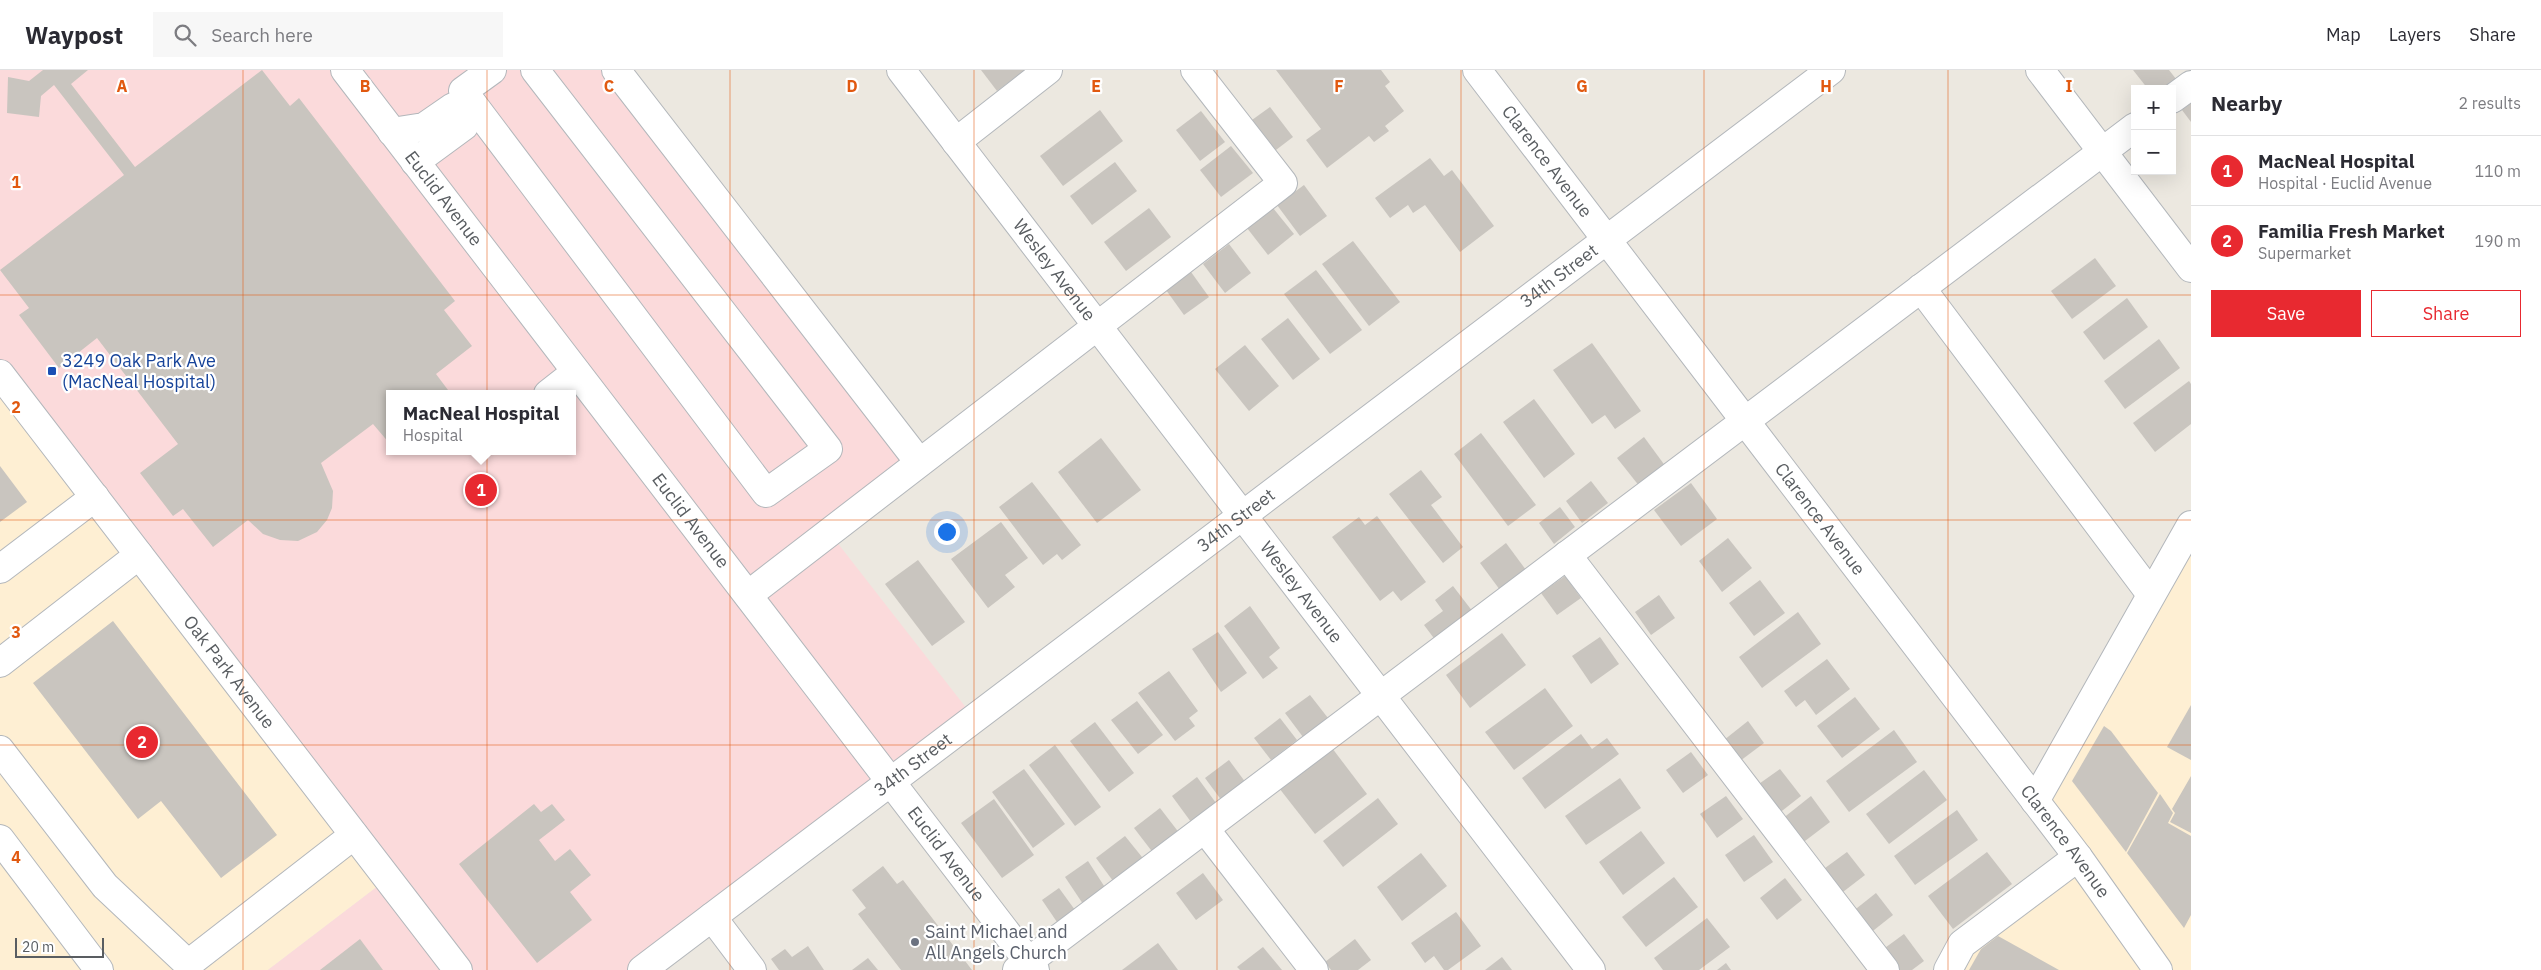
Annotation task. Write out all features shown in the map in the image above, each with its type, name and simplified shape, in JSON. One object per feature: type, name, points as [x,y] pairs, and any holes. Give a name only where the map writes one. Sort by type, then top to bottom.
[{"type":"street","name":"Euclid Avenue","points":[[345,70],[891,782],[1027,967]]},
{"type":"street","points":[[492,70],[463,91],[471,108],[766,493],[828,449],[535,70]]},
{"type":"street","points":[[616,70],[919,462]]},
{"type":"street","name":"Wesley Avenue","points":[[901,70],[1591,970]]},
{"type":"street","points":[[956,142],[1048,70]]},
{"type":"street","points":[[748,595],[1283,183],[1195,70]]},
{"type":"street","name":"Clarence Avenue","points":[[1477,70],[2078,857],[2158,970]]},
{"type":"street","name":"34th Street","points":[[642,970],[1831,70]]},
{"type":"street","points":[[2040,70],[2191,268]]},
{"type":"street","points":[[2176,96],[2191,85]]},
{"type":"street","points":[[392,132],[424,127],[453,107],[471,108]]},
{"type":"street","points":[[415,162],[464,126],[471,108]]},
{"type":"street","points":[[1027,967],[1205,828],[2131,130]]},
{"type":"street","points":[[1921,288],[2150,593]]},
{"type":"street","points":[[553,390],[576,372]]},
{"type":"street","name":"Oak Park Avenue","points":[[0,374],[458,970]]},
{"type":"street","points":[[0,570],[95,498]]},
{"type":"street","points":[[2035,801],[2150,593],[2191,525]]},
{"type":"street","points":[[1567,555],[1885,970]]},
{"type":"street","points":[[0,663],[139,556]]},
{"type":"street","points":[[0,750],[105,886],[184,967],[354,835]]},
{"type":"street","points":[[1205,828],[1314,970]]},
{"type":"street","points":[[0,839],[99,970]]},
{"type":"street","points":[[1948,970],[1962,944],[2078,857]]},
{"type":"street","points":[[712,917],[752,970]]},
{"type":"shaded area","points":[[0,70],[608,70],[906,458],[822,523],[971,714],[633,970],[268,970],[382,883],[0,361]]},
{"type":"shaded area","points":[[0,385],[382,883],[268,970],[0,970]]},
{"type":"shaded area","points":[[2191,540],[2191,970],[1937,970],[2078,846],[2043,802]]},
{"type":"building","points":[[43,70],[88,70],[71,84],[135,167],[262,70],[290,106],[299,98],[455,301],[444,310],[472,346],[436,374],[448,390],[386,390],[386,439],[373,424],[321,463],[333,491],[332,508],[327,520],[317,532],[298,541],[280,540],[263,534],[248,520],[213,547],[183,509],[173,516],[140,473],[178,444],[97,338],[59,368],[19,315],[29,308],[0,270],[124,175],[54,85],[41,96],[39,117],[7,113],[8,77],[29,81]]},
{"type":"building","points":[[981,70],[1025,70],[997,91]]},
{"type":"building","points":[[1276,70],[1381,70],[1390,82],[1385,86],[1404,111],[1385,126],[1389,131],[1374,142],[1369,136],[1327,168],[1306,140],[1321,129]]},
{"type":"building","points":[[2133,70],[2169,70],[2176,79],[2169,85],[2145,85]]},
{"type":"building","points":[[2191,103],[2191,122],[2182,110]]},
{"type":"building","points":[[1270,107],[1293,137],[1268,156],[1245,125]]},
{"type":"building","points":[[1100,110],[1123,141],[1063,186],[1040,156]]},
{"type":"building","points":[[1201,111],[1225,142],[1200,161],[1176,130]]},
{"type":"building","points":[[1231,146],[1253,173],[1221,197],[1200,170]]},
{"type":"building","points":[[1430,158],[1444,176],[1452,170],[1494,226],[1460,252],[1425,205],[1413,213],[1408,205],[1390,218],[1375,198]]},
{"type":"building","points":[[1115,162],[1137,191],[1092,225],[1070,196]]},
{"type":"building","points":[[1304,185],[1327,216],[1300,236],[1277,205]]},
{"type":"building","points":[[1149,208],[1171,237],[1126,271],[1104,242]]},
{"type":"building","points":[[1273,208],[1294,234],[1268,255],[1247,228]]},
{"type":"building","points":[[1353,241],[1400,302],[1369,326],[1322,264]]},
{"type":"building","points":[[1229,244],[1251,273],[1225,293],[1203,264]]},
{"type":"building","points":[[2095,258],[2116,286],[2072,319],[2051,291]]},
{"type":"building","points":[[1316,270],[1362,330],[1330,354],[1284,294]]},
{"type":"building","points":[[1191,272],[1209,297],[1184,315],[1166,290]]},
{"type":"building","points":[[2127,298],[2148,327],[2104,360],[2083,332]]},
{"type":"building","points":[[1288,318],[1320,359],[1293,380],[1261,339]]},
{"type":"building","points":[[2159,339],[2180,368],[2125,409],[2104,381]]},
{"type":"building","points":[[1592,343],[1641,411],[1615,429],[1605,415],[1592,424],[1553,370]]},
{"type":"building","points":[[1245,345],[1279,386],[1249,411],[1215,369]]},
{"type":"building","points":[[2189,381],[2191,384],[2191,424],[2155,452],[2133,423]]},
{"type":"building","points":[[1534,399],[1575,454],[1544,478],[1503,422]]},
{"type":"building","points":[[1481,433],[1536,505],[1508,526],[1454,454]]},
{"type":"building","points":[[1644,437],[1666,467],[1640,487],[1617,458]]},
{"type":"building","points":[[1101,438],[1141,490],[1097,523],[1058,472]]},
{"type":"building","points":[[0,466],[27,502],[0,522]]},
{"type":"building","points":[[1421,470],[1442,497],[1431,505],[1463,547],[1443,563],[1389,494]]},
{"type":"building","points":[[1591,481],[1608,503],[1582,523],[1566,501]]},
{"type":"building","points":[[1032,482],[1081,545],[1062,560],[1057,554],[1043,565],[999,507]]},
{"type":"building","points":[[1691,483],[1717,519],[1681,546],[1654,510]]},
{"type":"building","points":[[1560,507],[1575,527],[1554,544],[1539,523]]},
{"type":"building","points":[[1377,516],[1426,582],[1401,601],[1393,591],[1380,601],[1332,537],[1359,517],[1365,525]]},
{"type":"building","points":[[1001,522],[1028,558],[1005,575],[1015,587],[988,608],[951,559]]},
{"type":"building","points":[[1728,538],[1752,568],[1722,592],[1699,561]]},
{"type":"building","points":[[1506,543],[1526,570],[1500,590],[1480,563]]},
{"type":"building","points":[[918,560],[965,622],[932,646],[885,584]]},
{"type":"building","points":[[1565,576],[1581,598],[1557,615],[1541,593]]},
{"type":"building","points":[[1760,580],[1785,613],[1754,636],[1729,603]]},
{"type":"building","points":[[1453,586],[1473,612],[1436,641],[1424,625],[1443,611],[1435,600]]},
{"type":"building","points":[[1659,595],[1675,618],[1651,635],[1635,612]]},
{"type":"building","points":[[1250,606],[1280,648],[1269,657],[1278,668],[1263,679],[1224,626]]},
{"type":"building","points":[[1798,612],[1821,644],[1762,688],[1739,657]]},
{"type":"building","points":[[113,621],[277,835],[221,878],[161,801],[138,819],[33,683]]},
{"type":"building","points":[[1218,632],[1247,673],[1221,692],[1192,649]]},
{"type":"building","points":[[1502,633],[1526,665],[1470,708],[1446,675]]},
{"type":"building","points":[[1600,637],[1619,664],[1591,684],[1572,656]]},
{"type":"building","points":[[1827,659],[1850,689],[1816,715],[1805,700],[1796,707],[1784,691]]},
{"type":"building","points":[[1169,671],[1198,711],[1189,718],[1195,726],[1175,741],[1138,693]]},
{"type":"building","points":[[1545,688],[1573,726],[1514,770],[1485,732]]},
{"type":"building","points":[[1310,695],[1328,718],[1303,737],[1285,713]]},
{"type":"building","points":[[1855,697],[1880,729],[1842,758],[1817,726]]},
{"type":"building","points":[[1137,701],[1163,735],[1138,754],[1111,720]]},
{"type":"building","points":[[2191,705],[2191,760],[2167,747]]},
{"type":"building","points":[[1280,718],[1297,740],[1271,760],[1254,738]]},
{"type":"building","points":[[1748,721],[1764,743],[1740,761],[1724,740]]},
{"type":"building","points":[[1095,722],[1134,773],[1109,792],[1070,741]]},
{"type":"building","points":[[2104,726],[2111,731],[2158,793],[2126,852],[2072,781]]},
{"type":"building","points":[[1894,730],[1917,762],[1849,812],[1826,781]]},
{"type":"building","points":[[1581,734],[1592,749],[1607,738],[1619,754],[1545,809],[1522,778]]},
{"type":"building","points":[[1055,745],[1101,807],[1075,826],[1029,765]]},
{"type":"building","points":[[1332,748],[1367,794],[1315,834],[1279,788]]},
{"type":"building","points":[[1691,752],[1708,775],[1683,793],[1666,770]]},
{"type":"building","points":[[1229,760],[1246,783],[1222,801],[1205,778]]},
{"type":"building","points":[[1024,769],[1065,824],[1033,848],[992,792]]},
{"type":"building","points":[[1780,769],[1801,796],[1778,814],[1756,786]]},
{"type":"building","points":[[1924,770],[1947,800],[1889,844],[1866,814]]},
{"type":"building","points":[[2191,776],[2191,833],[2170,822],[2175,813],[2172,809]]},
{"type":"building","points":[[1197,777],[1216,803],[1191,822],[1172,796]]},
{"type":"building","points":[[1620,778],[1641,808],[1586,845],[1565,816]]},
{"type":"building","points":[[2160,794],[2173,813],[2168,823],[2191,836],[2191,915],[2184,928],[2127,853]]},
{"type":"building","points":[[1726,796],[1743,819],[1717,838],[1700,814]]},
{"type":"building","points":[[1811,796],[1830,822],[1801,844],[1782,819]]},
{"type":"building","points":[[1378,798],[1398,824],[1343,867],[1323,841]]},
{"type":"building","points":[[994,799],[1034,855],[1002,878],[961,823]]},
{"type":"building","points":[[534,804],[541,812],[552,804],[565,820],[539,840],[555,861],[570,849],[591,875],[570,892],[592,920],[537,963],[459,864]]},
{"type":"building","points":[[1160,808],[1180,834],[1154,854],[1134,828]]},
{"type":"building","points":[[1957,810],[1978,840],[1915,885],[1894,856]]},
{"type":"building","points":[[1641,831],[1665,863],[1623,895],[1599,862]]},
{"type":"building","points":[[1754,835],[1773,862],[1744,882],[1725,855]]},
{"type":"building","points":[[1125,836],[1146,862],[1116,885],[1096,858]]},
{"type":"building","points":[[1847,852],[1865,875],[1839,895],[1821,871]]},
{"type":"building","points":[[1987,852],[2012,884],[1953,929],[1928,896]]},
{"type":"building","points":[[1421,853],[1447,886],[1402,921],[1377,887]]},
{"type":"building","points":[[1088,861],[1106,889],[1083,904],[1065,877]]},
{"type":"building","name":"Saint Michael and All Angels Church","points":[[883,866],[897,884],[903,880],[972,970],[901,970],[858,914],[866,908],[852,890]]},
{"type":"building","points":[[1203,873],[1223,900],[1196,920],[1176,893]]},
{"type":"building","points":[[1674,877],[1698,907],[1646,947],[1622,917]]},
{"type":"building","points":[[1785,878],[1802,900],[1777,920],[1760,898]]},
{"type":"building","points":[[1059,888],[1075,910],[1057,922],[1042,900]]},
{"type":"building","points":[[1876,893],[1893,915],[1869,934],[1852,912]]},
{"type":"building","points":[[1456,912],[1481,946],[1448,970],[1444,970],[1434,956],[1425,963],[1411,943]]},
{"type":"building","points":[[1707,918],[1730,947],[1699,970],[1663,970],[1654,958]]},
{"type":"building","points":[[1904,934],[1924,961],[1912,970],[1891,970],[1878,953]]},
{"type":"building","points":[[1998,936],[2059,970],[1969,970],[1981,949]]},
{"type":"building","points":[[360,939],[383,970],[320,970]]},
{"type":"building","points":[[1355,939],[1371,960],[1358,970],[1331,970],[1325,962]]},
{"type":"building","points":[[1158,943],[1178,970],[1122,970]]},
{"type":"building","points":[[808,946],[824,970],[779,970],[771,959],[785,949],[792,957]]},
{"type":"building","points":[[1263,947],[1282,970],[1240,970],[1237,967]]},
{"type":"building","points":[[1502,957],[1512,970],[1485,970]]},
{"type":"building","points":[[868,958],[878,970],[852,970]]},
{"type":"building","points":[[1726,963],[1731,970],[1717,970]]},
{"type":"place","name":"3249 Oak Park Ave (MacNeal Hospital)","points":[[52,371]]},
{"type":"place","name":"MacNeal Hospital","points":[[481,490]]},
{"type":"place","name":"Familia Fresh Market","points":[[142,742]]},
{"type":"place","name":"Saint Michael and All Angels Church","points":[[915,942]]}]
